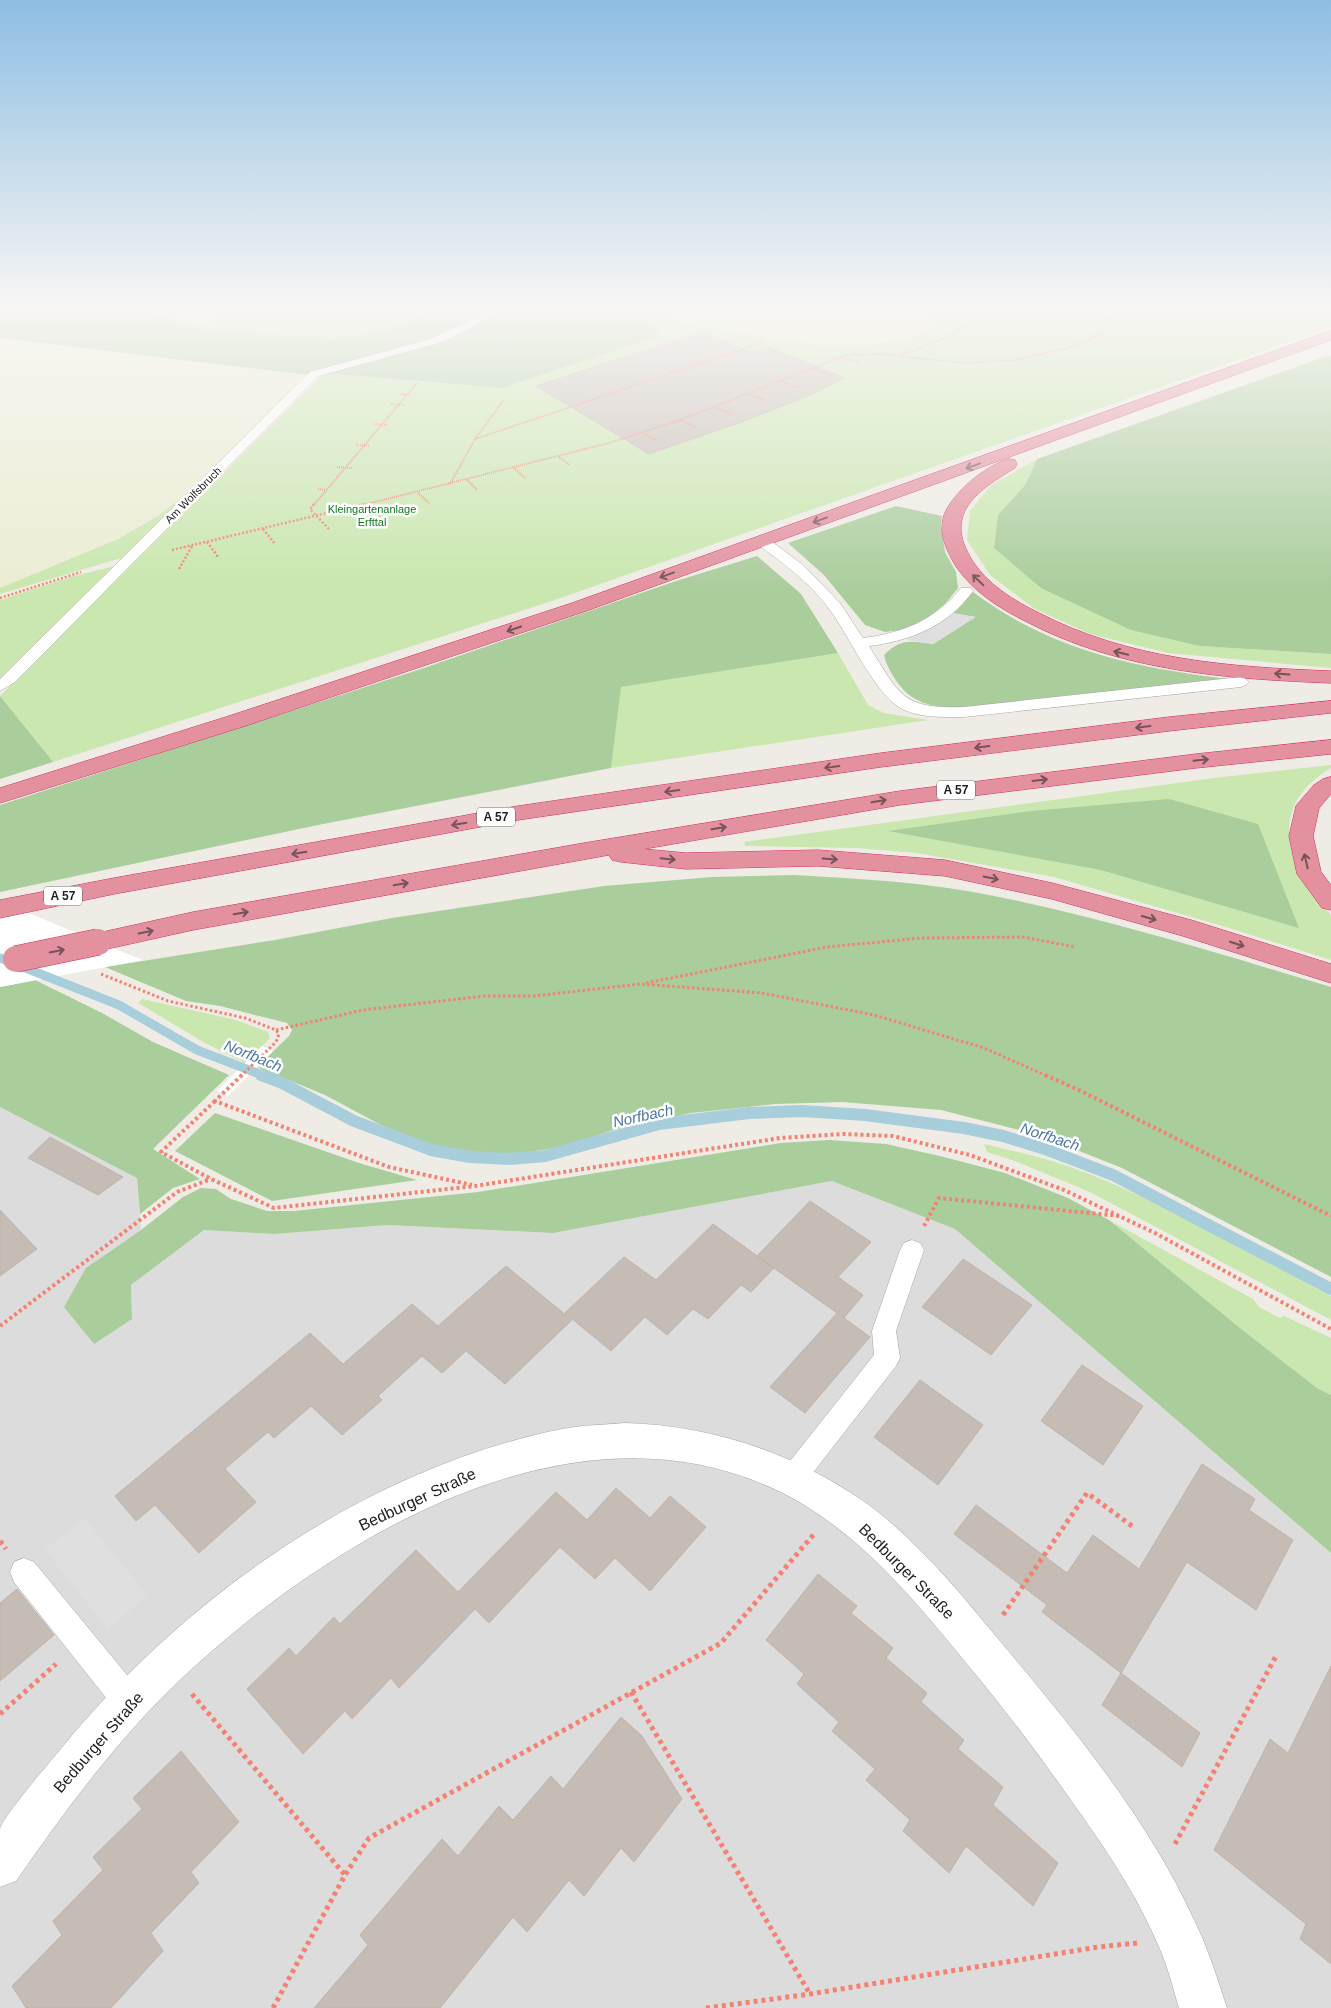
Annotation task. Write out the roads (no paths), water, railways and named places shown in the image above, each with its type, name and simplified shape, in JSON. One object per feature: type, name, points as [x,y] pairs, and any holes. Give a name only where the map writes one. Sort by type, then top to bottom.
[{"type":"highway","points":[[0,796],[418,662],[579,607],[1144,403]]},
{"type":"highway","points":[[1174,403],[1036,451],[994,473],[963,496],[955,509],[951,523],[951,537],[956,552],[973,576],[1004,602],[1056,631],[1112,651],[1168,663],[1252,672],[1331,677]]},
{"type":"highway","name":"A 57","points":[[7,908],[114,886],[528,812],[880,760],[1169,724],[1331,707]]},
{"type":"highway","name":"A 57","points":[[0,962],[193,921],[584,851],[900,798],[1196,760],[1331,747]]},
{"type":"highway","points":[[1331,784],[1322,790],[1308,806],[1301,836],[1309,874],[1331,902]]},
{"type":"highway","points":[[584,851],[686,861],[818,858],[945,868],[1052,891],[1191,929],[1331,974]]},
{"type":"street","name":"Bedburger Straße","points":[[0,1865],[60,1784],[130,1703],[167,1664],[239,1603],[280,1573],[324,1545],[415,1496],[462,1474],[507,1460],[589,1442],[626,1440],[660,1442],[716,1452],[740,1459],[792,1480],[838,1506],[889,1549],[1008,1681],[1087,1786],[1122,1837],[1153,1886],[1180,1940],[1203,2008]]},
{"type":"lane","name":"Am Wolfsbruch","points":[[0,686],[10,679],[66,624],[286,403]]},
{"type":"lane","points":[[762,541],[811,580],[835,606],[892,694],[914,710],[935,713],[964,712],[1241,682]]},
{"type":"lane","points":[[859,643],[885,640],[914,632],[939,619],[957,603],[966,591]]},
{"type":"lane","points":[[792,1480],[887,1358],[884,1331],[912,1250]]},
{"type":"lane","points":[[24,1572],[130,1703]]},
{"type":"waterway","name":"Norfbach","points":[[0,958],[119,1005],[197,1050],[265,1076]]},
{"type":"waterway","name":"Norfbach","points":[[261,1075],[280,1082],[354,1121],[431,1150],[470,1157],[509,1159],[545,1156],[659,1124],[749,1113],[802,1111],[865,1115],[964,1128],[1003,1136],[1045,1149],[1113,1175],[1331,1289]]},
{"type":"park label","name":"Kleingartenanlage Erfttal","points":[[372,515]]}]
